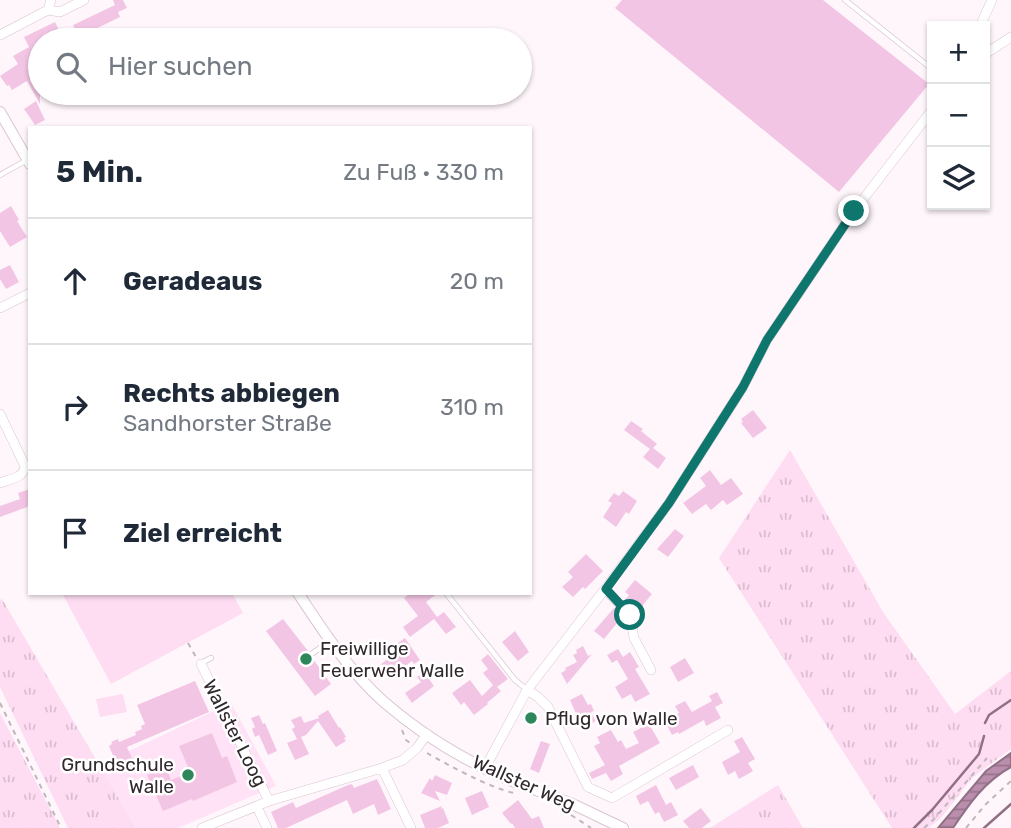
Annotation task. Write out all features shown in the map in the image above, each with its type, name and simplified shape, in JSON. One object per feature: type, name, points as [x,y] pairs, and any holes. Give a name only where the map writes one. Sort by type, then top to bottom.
[{"type":"street","points":[[47,10],[51,0]]},
{"type":"street","points":[[0,36],[47,10],[60,12],[85,0]]},
{"type":"street","points":[[982,21],[992,0]]},
{"type":"street","points":[[990,51],[1011,37]]},
{"type":"street","points":[[0,112],[28,160]]},
{"type":"street","points":[[485,768],[527,690],[669,503],[743,387],[767,340],[854,211],[927,116]]},
{"type":"street","points":[[0,308],[28,294]]},
{"type":"street","points":[[0,414],[25,466],[24,473],[0,483]]},
{"type":"street","points":[[606,589],[630,615],[634,638],[651,670]]},
{"type":"street","name":"Wallster Weg","points":[[299,595],[354,670],[383,701],[427,734],[485,768],[623,828]]},
{"type":"street","name":"Wallster Loog","points":[[201,664],[269,801]]},
{"type":"street","points":[[527,690],[538,696],[548,707],[588,787],[612,798],[728,730]]},
{"type":"street","name":"Wallster Loog","points":[[202,828],[269,801],[403,760],[417,748],[427,734]]},
{"type":"street","points":[[382,768],[411,828]]},
{"type":"street","points":[[257,807],[267,828]]},
{"type":"lane","points":[[845,0],[927,65]]},
{"type":"lane","points":[[0,175],[28,162]]},
{"type":"lane","points":[[448,595],[515,680],[527,690]]},
{"type":"lane","points":[[310,654],[331,640]]},
{"type":"lane","points":[[201,664],[211,659]]},
{"type":"path","points":[[188,643],[201,664]]},
{"type":"path","points":[[0,703],[61,828]]},
{"type":"path","points":[[417,748],[515,794]]},
{"type":"path","points":[[924,828],[987,758]]},
{"type":"path","points":[[966,828],[986,804],[1011,781]]},
{"type":"path","points":[[568,814],[591,828]]},
{"type":"shaded area","name":"Grundschule Walle","points":[[231,703],[276,786],[178,828],[136,828],[99,765]]},
{"type":"shaded area","points":[[1011,753],[1011,767],[985,786],[953,828],[938,828],[986,771]]},
{"type":"green space","points":[[790,450],[883,612],[955,714],[1011,671],[1011,749],[973,777],[941,818],[928,828],[892,828],[719,558]]},
{"type":"green space","points":[[63,595],[233,595],[243,613],[111,684]]},
{"type":"green space","points":[[2,599],[136,828],[68,828],[0,687]]},
{"type":"green space","points":[[123,694],[127,712],[100,717],[96,699]]},
{"type":"green space","points":[[0,713],[60,828],[0,828]]},
{"type":"green space","points":[[778,785],[803,828],[710,828]]},
{"type":"building","points":[[113,0],[123,0],[127,8],[118,12],[120,17],[97,28],[74,28],[73,25],[115,5]]},
{"type":"building","points":[[622,0],[823,0],[927,82],[927,86],[839,192],[615,8]]},
{"type":"building","points":[[55,22],[58,28],[43,28]]},
{"type":"building","points":[[28,48],[28,83],[12,90],[0,76],[18,64],[13,56]]},
{"type":"building","points":[[30,105],[38,105],[45,120],[35,125],[24,109]]},
{"type":"building","points":[[11,206],[27,237],[10,247],[0,231],[0,213]]},
{"type":"building","points":[[10,265],[19,282],[6,289],[0,279],[0,270]]},
{"type":"building","points":[[753,410],[767,428],[753,438],[741,423],[741,419]]},
{"type":"building","points":[[631,421],[643,429],[641,431],[657,444],[653,448],[666,458],[658,469],[643,457],[650,449],[624,430]]},
{"type":"building","points":[[710,470],[721,485],[731,478],[743,494],[727,505],[723,500],[711,510],[706,504],[692,514],[683,503],[706,486],[700,478]]},
{"type":"building","points":[[28,490],[28,507],[0,517],[0,506],[20,499],[18,493]]},
{"type":"building","points":[[623,491],[637,501],[616,527],[603,517],[612,503],[608,501],[614,493],[619,496]]},
{"type":"building","points":[[675,529],[684,536],[668,557],[657,549]]},
{"type":"building","points":[[586,554],[603,571],[573,597],[562,587],[573,577],[568,572]]},
{"type":"building","points":[[635,580],[652,594],[642,606],[638,603],[633,608],[625,600],[629,595],[625,592]]},
{"type":"building","points":[[408,595],[435,595],[426,602],[437,617],[444,612],[456,627],[446,634],[434,619],[410,637],[403,627],[418,616],[404,598]]},
{"type":"building","points":[[614,608],[622,617],[604,639],[594,631]]},
{"type":"building","points":[[283,619],[308,651],[305,655],[307,658],[313,659],[331,684],[315,696],[266,631]]},
{"type":"building","points":[[515,631],[529,652],[518,661],[502,642]]},
{"type":"building","points":[[405,638],[420,660],[414,664],[412,661],[391,677],[381,664],[399,651],[395,645]]},
{"type":"building","points":[[583,646],[588,656],[592,654],[567,684],[561,673],[577,662],[573,655]]},
{"type":"building","points":[[618,649],[623,657],[630,652],[639,667],[635,669],[650,694],[635,702],[631,694],[622,699],[615,687],[628,679],[617,660],[612,663],[607,655]]},
{"type":"building","points":[[488,654],[508,679],[497,687],[501,691],[474,715],[464,702],[461,705],[452,693],[470,680],[482,696],[493,685],[483,673],[488,669],[481,660]]},
{"type":"building","points":[[685,658],[694,673],[678,682],[670,667]]},
{"type":"building","points":[[424,672],[434,686],[412,703],[405,693],[421,682],[417,677]]},
{"type":"building","points":[[195,681],[209,712],[127,747],[135,765],[120,772],[109,746],[111,742],[118,739],[119,742],[136,735],[135,732],[142,729],[141,726],[145,724],[137,705]]},
{"type":"building","points":[[717,692],[723,703],[715,707],[721,718],[706,726],[704,720],[672,735],[664,720],[679,713],[675,706],[685,701],[692,712],[712,701],[709,696]]},
{"type":"building","points":[[582,694],[588,705],[591,704],[594,711],[591,712],[596,721],[586,726],[578,718],[570,700]]},
{"type":"building","points":[[328,710],[346,741],[336,747],[318,721],[301,737],[309,754],[295,760],[287,743],[297,739],[291,720],[301,716],[304,723],[319,718],[318,716]]},
{"type":"building","points":[[259,715],[277,751],[268,755],[259,735],[255,737],[252,729],[255,727],[251,718]]},
{"type":"building","points":[[649,724],[660,743],[619,766],[623,774],[611,781],[606,773],[592,779],[589,773],[605,765],[594,746],[600,743],[597,737],[611,730],[626,749],[639,743],[633,732]]},
{"type":"building","points":[[212,733],[222,758],[227,756],[237,782],[163,811],[147,775],[166,767],[171,780],[190,772],[179,746]]},
{"type":"building","points":[[742,737],[755,759],[748,763],[753,771],[739,779],[735,771],[728,775],[722,762],[740,752],[734,741]]},
{"type":"building","points":[[541,741],[550,744],[539,773],[530,769]]},
{"type":"building","points":[[693,765],[699,777],[676,790],[669,778]]},
{"type":"building","points":[[435,775],[452,783],[447,795],[435,791],[440,801],[421,793],[430,778],[432,781]]},
{"type":"building","points":[[377,779],[391,809],[378,815],[374,804],[353,814],[347,800],[286,828],[278,828],[271,812],[293,802],[296,808],[348,785],[352,784],[354,788]]},
{"type":"building","points":[[656,785],[666,805],[671,802],[678,815],[664,822],[659,812],[655,814],[648,801],[640,805],[636,796]]},
{"type":"building","points":[[482,791],[489,807],[472,815],[465,798]]},
{"type":"building","points":[[518,800],[532,819],[539,816],[544,828],[515,828],[511,824],[502,813]]},
{"type":"building","points":[[442,806],[449,823],[438,828],[425,828],[420,815]]},
{"type":"building","points":[[701,808],[711,821],[702,828],[689,828],[683,821]]},
{"type":"waterway","points":[[985,723],[989,715],[1011,700]]},
{"type":"waterway","points":[[914,828],[979,754],[984,736]]},
{"type":"waterway","points":[[984,828],[1011,804]]},
{"type":"place","name":"Freiwillige Feuerwehr Walle","points":[[306,659]]},
{"type":"place","name":"Pflug von Walle","points":[[531,718]]},
{"type":"place","name":"Grundschule Walle","points":[[188,775]]},
{"type":"route","points":[[630,615],[606,589],[669,503],[743,387],[767,340],[854,211]]}]
